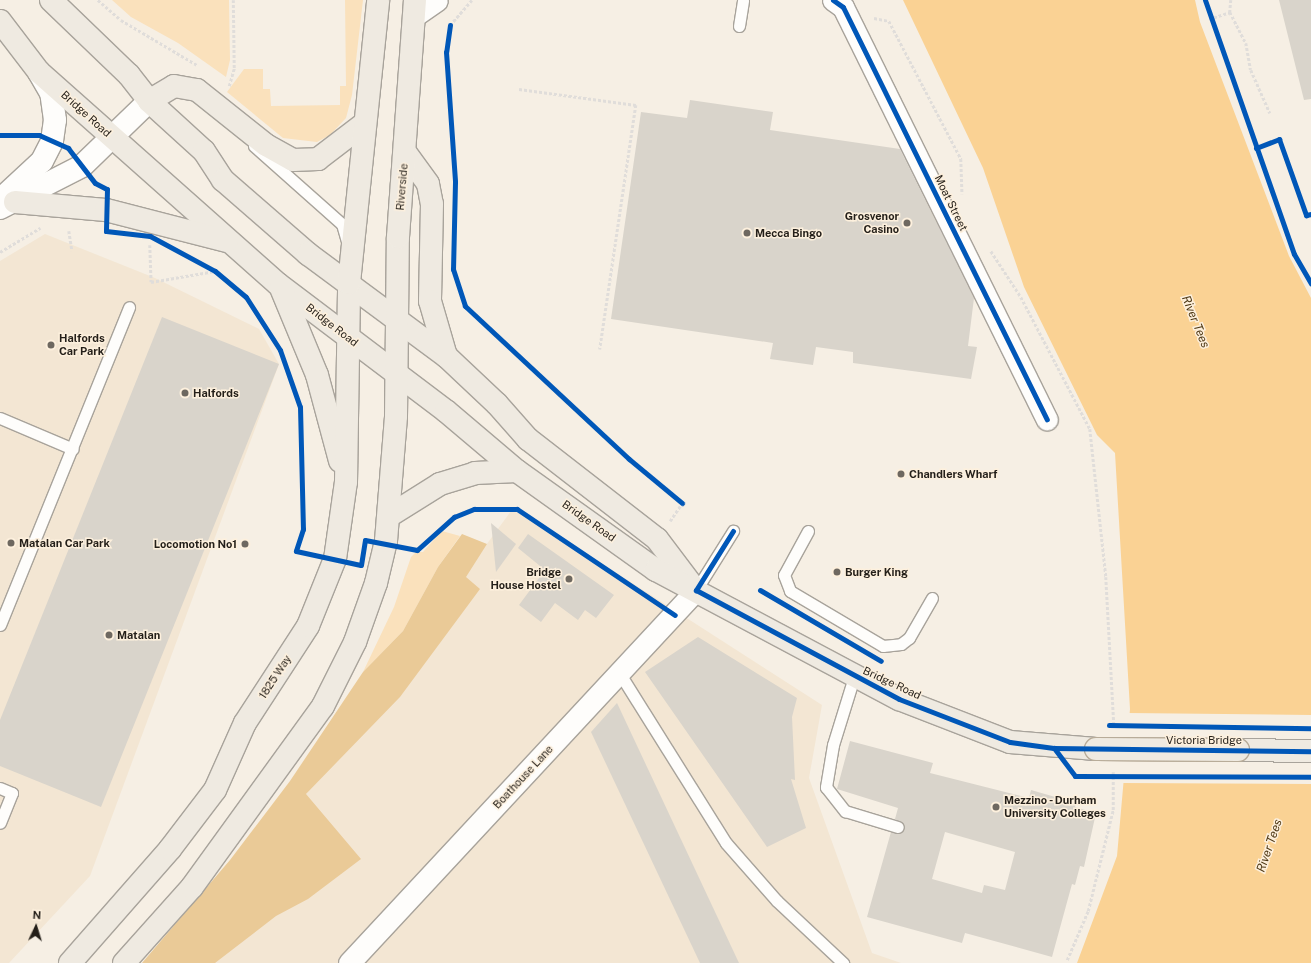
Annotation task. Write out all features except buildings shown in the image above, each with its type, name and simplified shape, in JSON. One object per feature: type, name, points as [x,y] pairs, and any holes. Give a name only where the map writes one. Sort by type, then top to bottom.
[{"type":"main road","name":"Bridge Road","points":[[51,0],[129,76],[149,101],[204,151],[223,180],[308,254],[446,356],[497,404],[528,439],[657,539],[696,590]]},
{"type":"main road","points":[[348,338],[349,283],[364,124],[378,0]]},
{"type":"main road","name":"Riverside","points":[[396,373],[396,318],[414,8]]},
{"type":"main road","name":"Bridge Road","points":[[0,21],[39,72],[234,243],[278,284],[396,373],[517,471],[656,570],[696,590],[854,677],[899,699],[1010,742],[1096,749]]},
{"type":"main road","points":[[149,101],[174,86],[197,90],[225,115],[293,160],[318,159],[364,124]]},
{"type":"main road","points":[[405,152],[428,184],[432,204],[430,301],[446,356]]},
{"type":"main road","points":[[5,204],[106,210],[234,243]]},
{"type":"main road","points":[[278,284],[317,375],[346,482]]},
{"type":"main road","name":"1825 Way","points":[[70,963],[170,849],[216,790],[246,723],[308,626],[339,546],[346,482],[348,338]]},
{"type":"main road","points":[[124,963],[192,887],[323,706],[355,642],[376,583],[389,516],[396,373]]},
{"type":"main road","points":[[389,516],[440,484],[474,473],[517,471]]},
{"type":"main road","name":"Victoria Bridge","points":[[1096,749],[1311,751]]},
{"type":"street","points":[[414,8],[437,0]]},
{"type":"street","name":"Moat Street","points":[[833,0],[843,7],[1047,419]]},
{"type":"street","points":[[5,204],[42,161],[52,140],[55,120],[51,93],[39,72]]},
{"type":"street","points":[[5,204],[82,166],[110,135],[149,101]]},
{"type":"street","name":"Boathouse Lane","points":[[349,963],[620,674],[696,590]]},
{"type":"lane","points":[[739,26],[743,0]]},
{"type":"lane","points":[[225,115],[274,168],[342,224],[347,241],[349,283]]},
{"type":"lane","points":[[0,625],[73,449],[129,307]]},
{"type":"lane","points":[[0,418],[73,449]]},
{"type":"lane","points":[[696,590],[733,531]]},
{"type":"lane","points":[[808,531],[784,575],[790,591],[883,646],[901,644],[909,638],[932,598]]},
{"type":"lane","points":[[620,674],[726,843],[777,901],[843,963]]},
{"type":"lane","points":[[854,677],[833,745],[826,787],[845,811],[898,827]]},
{"type":"lane","points":[[0,788],[12,793],[0,823]]},
{"type":"path","points":[[230,86],[234,68],[233,0]]},
{"type":"path","points":[[449,32],[450,25],[472,0]]},
{"type":"path","points":[[1231,0],[1230,12],[1246,43],[1251,70],[1270,113]]},
{"type":"path","points":[[1209,19],[1230,12]]},
{"type":"path","points":[[1208,13],[1212,26]]},
{"type":"path","points":[[519,89],[636,106],[600,349]]},
{"type":"path","points":[[1256,148],[1279,139],[1306,215],[1311,214]]},
{"type":"path","points":[[1253,140],[1258,155]]},
{"type":"path","points":[[0,252],[41,228],[48,228]]},
{"type":"path","points":[[62,230],[76,231]]},
{"type":"path","points":[[68,231],[72,251]]},
{"type":"path","points":[[150,236],[156,240]]},
{"type":"path","points":[[150,236],[151,282],[215,270]]},
{"type":"path","points":[[202,263],[215,270],[220,275]]},
{"type":"path","points":[[676,499],[682,504]]},
{"type":"path","points":[[1109,726],[1124,726]]},
{"type":"path","points":[[1106,776],[1122,776]]},
{"type":"path","points":[[1067,960],[1088,912],[1113,810],[1113,790]]},
{"type":"shaded area","points":[[112,0],[229,0],[230,60],[226,77],[178,43],[131,17]]},
{"type":"shaded area","points":[[345,0],[363,0],[352,95],[346,118],[330,135],[317,142],[283,138],[227,92],[244,69],[263,69],[263,89],[270,89],[271,106],[340,105],[340,86],[346,86]]},
{"type":"shaded area","points":[[45,234],[155,278],[259,329],[279,364],[90,876],[9,963],[0,963],[0,261]]},
{"type":"shaded area","points":[[514,507],[822,705],[809,778],[872,953],[901,963],[188,963],[367,707]]},
{"type":"shaded area","points":[[442,531],[460,536],[438,567],[403,631],[363,672],[394,607],[411,557],[416,552],[423,552]]},
{"type":"shaded area","points":[[462,534],[487,544],[466,577],[480,589],[400,697],[306,794],[361,859],[308,899],[276,916],[215,963],[142,963],[230,860],[290,781],[363,672],[403,631],[438,567]]},
{"type":"water","name":"River Tees","points":[[903,0],[1195,0],[1200,22],[1289,256],[1311,298],[1311,963],[1077,963],[1117,856],[1130,709],[1115,453],[1097,435],[1024,287],[983,168]]},
{"type":"pier","points":[[1128,713],[1311,715],[1311,784],[1122,783]]},
{"type":"cycle path","points":[[833,0],[843,7],[1047,419]]},
{"type":"cycle path","points":[[1205,0],[1294,254],[1311,284]]},
{"type":"cycle path","points":[[450,25],[446,52],[455,182],[453,269],[465,306],[629,459],[682,503]]},
{"type":"cycle path","points":[[0,135],[39,135],[68,148],[95,183],[107,189],[106,231],[150,236],[215,271],[246,297],[280,350],[300,407],[303,529],[296,551],[361,565],[365,540],[417,550],[454,517],[474,509],[517,509],[675,615]]},
{"type":"cycle path","points":[[1256,148],[1279,139],[1306,215],[1311,214]]},
{"type":"cycle path","points":[[733,531],[696,590],[899,699],[1010,742],[1054,748],[1311,751]]},
{"type":"cycle path","points":[[760,590],[881,661]]},
{"type":"cycle path","points":[[1109,725],[1311,728]]},
{"type":"cycle path","points":[[1054,748],[1075,776],[1311,777]]},
{"type":"place","name":"Grosvenor Casino","points":[[907,223]]},
{"type":"place","name":"Mecca Bingo","points":[[747,233]]},
{"type":"place","name":"Halfords Car Park","points":[[51,345]]},
{"type":"place","name":"Halfords","points":[[185,393]]},
{"type":"place","name":"Chandlers Wharf","points":[[901,474]]},
{"type":"place","name":"Matalan Car Park","points":[[11,543]]},
{"type":"place","name":"Locomotion No1","points":[[245,544]]},
{"type":"place","name":"Burger King","points":[[837,572]]},
{"type":"place","name":"Bridge House Hostel","points":[[569,579]]},
{"type":"place","name":"Matalan","points":[[109,635]]},
{"type":"place","name":"Mezzino - Durham University Colleges","points":[[996,807]]}]
